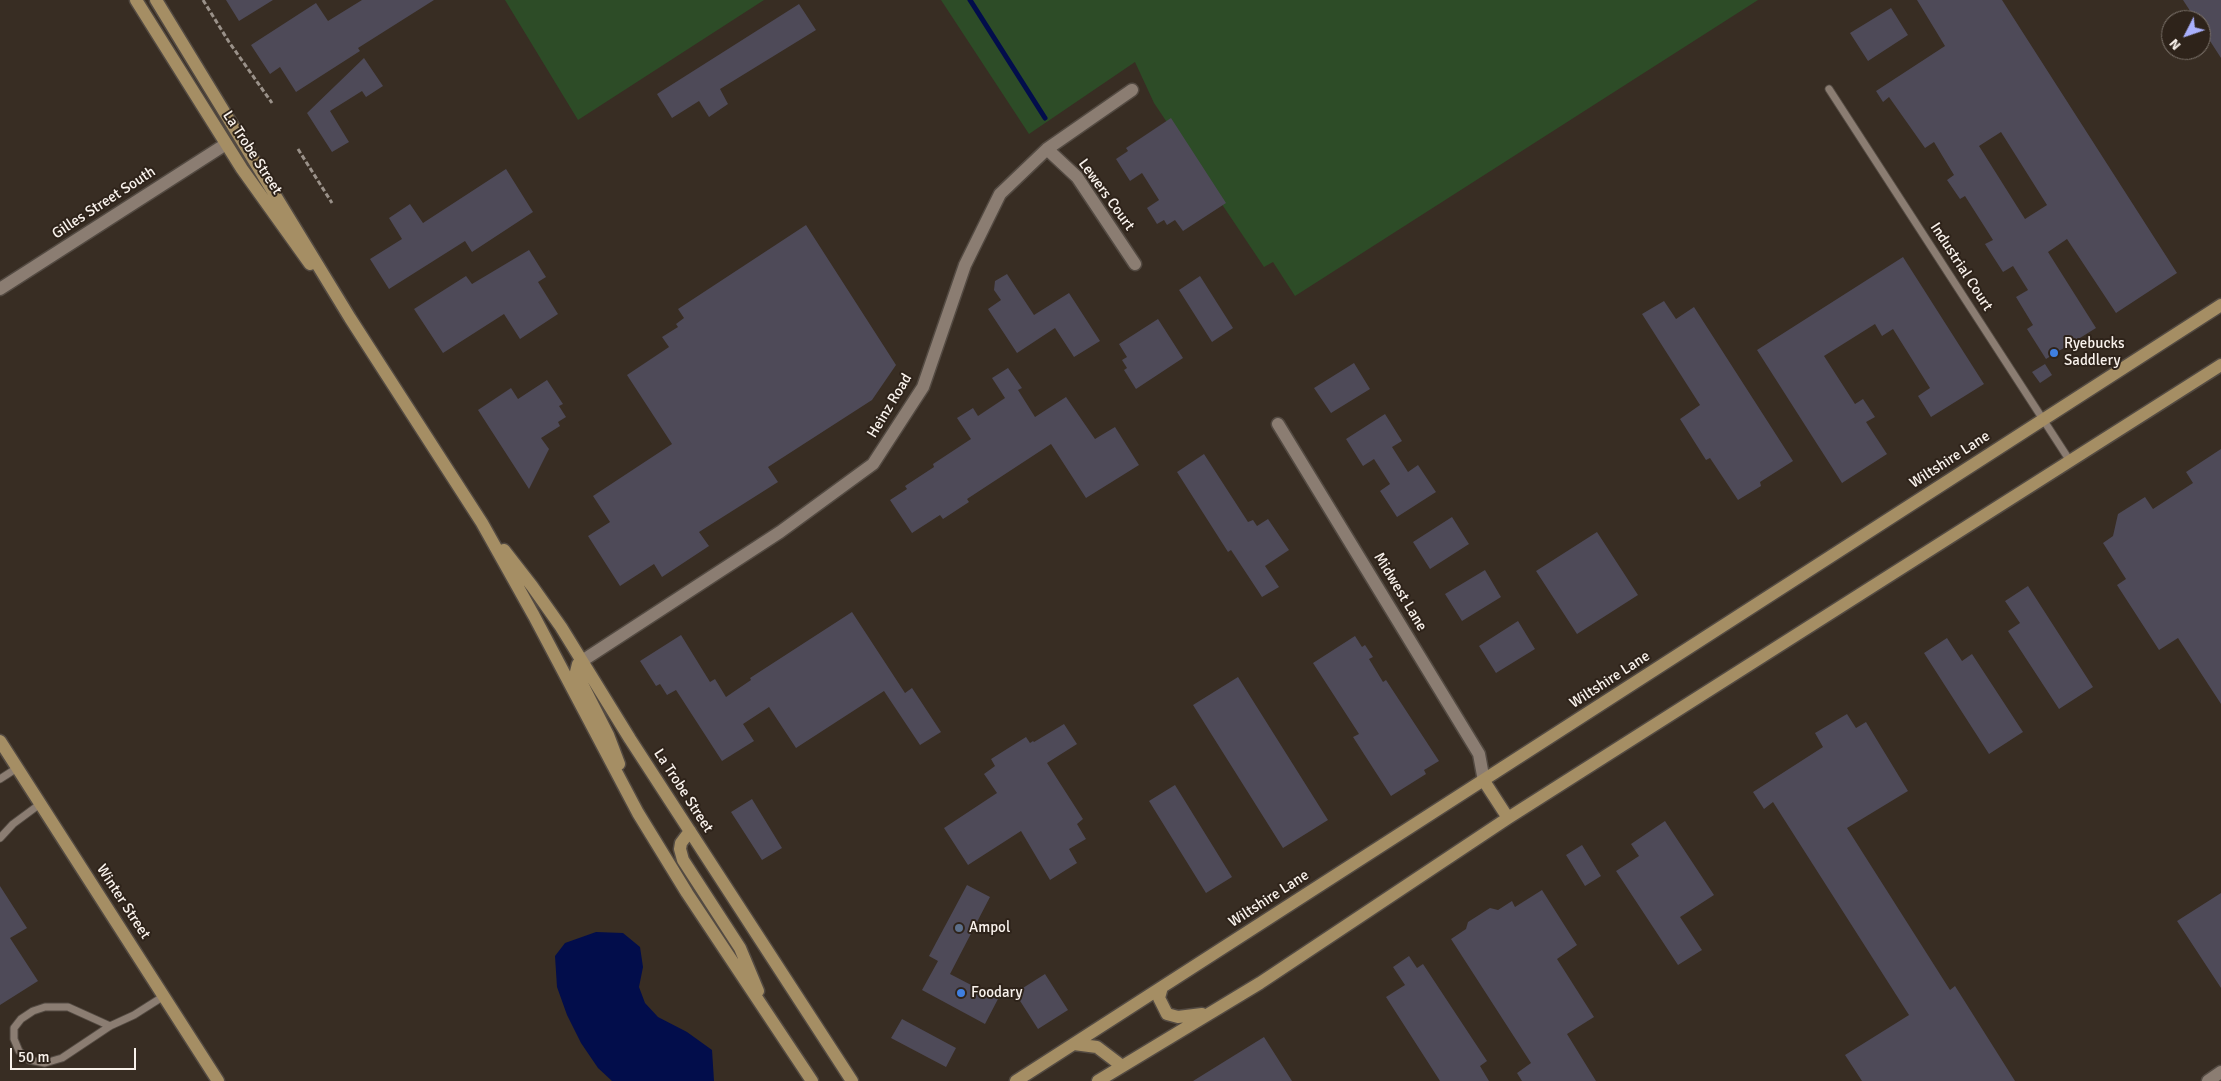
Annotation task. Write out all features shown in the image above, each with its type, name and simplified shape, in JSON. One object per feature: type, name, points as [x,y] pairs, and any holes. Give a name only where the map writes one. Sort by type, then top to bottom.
[{"type":"main road","name":"La Trobe Street","points":[[136,0],[274,217],[350,318]]},
{"type":"main road","name":"La Trobe Street","points":[[156,0],[240,134],[350,318],[482,523],[534,616],[624,788],[687,893],[812,1081]]},
{"type":"main road","points":[[226,144],[240,134]]},
{"type":"main road","name":"Wiltshire Lane","points":[[1016,1081],[2221,305]]},
{"type":"main road","points":[[1098,1081],[1260,983],[1508,818],[2221,364]]},
{"type":"main road","name":"La Trobe Street","points":[[482,523],[532,586],[582,661],[748,922],[852,1081]]},
{"type":"main road","points":[[582,661],[578,664],[576,672],[614,747],[624,788]]},
{"type":"main road","name":"Winter Street","points":[[0,740],[218,1081]]},
{"type":"main road","points":[[1484,781],[1508,818]]},
{"type":"main road","points":[[690,831],[681,843],[680,849],[683,860],[733,936],[749,966],[766,1012]]},
{"type":"main road","points":[[733,936],[748,922]]},
{"type":"main road","points":[[1162,987],[1159,993],[1160,1002],[1164,1011],[1170,1016],[1183,1017],[1212,1012]]},
{"type":"main road","points":[[1074,1044],[1097,1047],[1122,1066]]},
{"type":"street","name":"Heinz Road","points":[[582,661],[780,532],[873,464],[922,387],[965,265],[1000,194],[1047,149],[1132,90]]},
{"type":"street","name":"Gilles Street South","points":[[0,289],[226,144]]},
{"type":"street","name":"Lewers Court","points":[[1047,149],[1076,177],[1135,264]]},
{"type":"street","name":"Midwest Lane","points":[[1278,424],[1479,754],[1484,781]]},
{"type":"street","points":[[2208,1081],[2221,1072]]},
{"type":"lane","name":"Industrial Court","points":[[1829,89],[2070,461]]},
{"type":"lane","points":[[0,779],[17,768]]},
{"type":"lane","points":[[0,838],[13,824],[40,804]]},
{"type":"lane","points":[[110,1026],[68,1007],[45,1007],[33,1011],[21,1019],[14,1028],[14,1039],[19,1051],[29,1060],[45,1063],[62,1058],[110,1026],[134,1015],[164,996]]},
{"type":"path","points":[[203,0],[229,42],[272,103]]},
{"type":"path","points":[[298,149],[332,203]]},
{"type":"green space","points":[[505,0],[764,0],[578,120]]},
{"type":"green space","points":[[941,0],[1758,0],[1295,296],[1273,262],[1264,267],[1154,103],[1135,62],[1029,134]]},
{"type":"shaded area","points":[[596,932],[623,933],[640,947],[643,967],[639,987],[645,1003],[658,1017],[687,1032],[712,1050],[714,1081],[612,1081],[598,1068],[581,1043],[567,1015],[557,987],[555,956],[565,943]]},
{"type":"building","points":[[226,0],[273,0],[239,21]]},
{"type":"building","points":[[362,0],[434,0],[358,48],[360,51],[296,92],[280,67],[270,74],[251,45],[316,3],[328,21]]},
{"type":"building","points":[[1917,0],[2002,0],[2177,273],[2116,313],[2067,239],[2048,252],[2096,328],[2046,359],[2027,329],[2033,325],[2016,297],[2028,290],[2013,266],[2003,272],[1985,244],[1993,240],[1965,196],[1960,199],[1947,180],[1954,175],[1934,142],[1925,148],[1889,97],[1883,102],[1876,91],[1945,46]],"holes":[[[2001,132],[2047,205],[2025,219],[1979,146]]]},
{"type":"building","points":[[2183,0],[2221,0],[2221,58],[2211,42],[2211,10],[2190,10]]},
{"type":"building","points":[[799,4],[816,30],[720,89],[728,104],[709,117],[699,101],[672,118],[657,94]]},
{"type":"building","points":[[1891,8],[1908,35],[1868,61],[1850,33]]},
{"type":"building","points":[[364,58],[383,86],[366,97],[362,91],[330,111],[349,142],[332,152],[307,113]]},
{"type":"building","points":[[1171,118],[1226,203],[1183,231],[1175,220],[1167,225],[1164,220],[1157,224],[1147,208],[1159,200],[1142,173],[1130,181],[1116,159],[1128,151],[1126,148]]},
{"type":"building","points":[[506,169],[533,212],[472,252],[465,241],[389,289],[370,259],[402,239],[389,218],[410,204],[423,223]]},
{"type":"building","points":[[806,225],[896,365],[872,400],[768,467],[778,482],[699,532],[709,546],[662,577],[654,564],[620,586],[588,536],[610,522],[593,496],[672,444],[627,375],[669,347],[662,337],[678,327],[676,324],[684,318],[678,309]]},
{"type":"building","points":[[529,250],[546,277],[538,282],[558,314],[520,339],[504,314],[443,353],[414,309],[466,276],[472,284]]},
{"type":"building","points":[[1903,257],[1984,384],[1931,417],[1918,396],[1930,388],[1893,329],[1882,336],[1875,324],[1824,356],[1855,404],[1863,399],[1875,417],[1866,422],[1887,454],[1842,483],[1757,350]]},
{"type":"building","points":[[1007,274],[1034,315],[1069,293],[1100,341],[1074,357],[1055,328],[1017,353],[988,309],[1001,300],[994,290],[995,281]]},
{"type":"building","points":[[1200,276],[1233,328],[1212,342],[1179,290]]},
{"type":"building","points":[[1664,301],[1676,319],[1694,307],[1793,461],[1760,482],[1761,486],[1738,500],[1710,458],[1706,460],[1680,419],[1700,405],[1642,314]]},
{"type":"building","points":[[1158,319],[1183,358],[1136,389],[1124,370],[1127,368],[1122,360],[1127,357],[1119,344]]},
{"type":"building","points":[[1354,363],[1370,389],[1331,413],[1314,388]]},
{"type":"building","points":[[2045,364],[2052,375],[2040,383],[2032,372]]},
{"type":"building","points":[[1008,368],[1022,388],[1018,390],[1035,417],[1066,397],[1095,439],[1115,427],[1139,465],[1086,498],[1051,444],[967,499],[969,502],[943,519],[940,515],[912,533],[890,500],[907,489],[905,486],[934,467],[933,464],[971,439],[957,418],[973,408],[978,416],[1005,398],[992,378]]},
{"type":"building","points":[[547,380],[563,404],[559,406],[566,417],[558,422],[560,426],[541,438],[549,449],[529,489],[478,410],[511,388],[518,399]]},
{"type":"building","points":[[1385,414],[1402,441],[1392,447],[1408,472],[1418,465],[1436,492],[1397,517],[1380,491],[1390,484],[1374,459],[1363,466],[1346,439]]},
{"type":"building","points":[[2221,449],[2221,704],[2178,638],[2159,650],[2117,585],[2126,579],[2103,543],[2113,536],[2118,514],[2145,497],[2153,509],[2193,483],[2186,472]]},
{"type":"building","points":[[1204,454],[1248,522],[1253,520],[1257,526],[1268,519],[1289,550],[1265,566],[1279,587],[1262,597],[1231,550],[1228,552],[1177,472]]},
{"type":"building","points":[[1452,517],[1469,544],[1430,569],[1413,542]]},
{"type":"building","points":[[1597,532],[1638,595],[1577,634],[1536,571]]},
{"type":"building","points":[[1485,570],[1501,597],[1462,621],[1445,594]]},
{"type":"building","points":[[2028,586],[2093,687],[2059,709],[2008,631],[2020,623],[2005,601]]},
{"type":"building","points":[[852,612],[905,693],[912,688],[941,732],[920,745],[884,691],[796,748],[769,707],[743,724],[754,741],[722,761],[676,690],[667,695],[660,684],[656,686],[640,661],[681,635],[710,682],[715,679],[726,697],[751,680],[750,678]]},
{"type":"building","points":[[1518,621],[1535,649],[1496,673],[1479,646]]},
{"type":"building","points":[[1355,636],[1362,647],[1365,645],[1373,657],[1369,659],[1383,682],[1386,680],[1439,761],[1424,770],[1426,774],[1391,796],[1353,737],[1359,734],[1313,663]]},
{"type":"building","points":[[1947,638],[1962,661],[1972,654],[2023,732],[1989,754],[1924,653]]},
{"type":"building","points":[[1238,677],[1328,820],[1283,848],[1193,705]]},
{"type":"building","points":[[1847,714],[1856,728],[1866,722],[1908,791],[1847,828],[1950,990],[1955,986],[2015,1081],[1862,1081],[1845,1055],[1909,1015],[1773,802],[1764,809],[1753,792],[1823,747],[1815,733]]},
{"type":"building","points":[[1064,724],[1077,744],[1047,763],[1083,819],[1077,824],[1086,839],[1069,849],[1077,863],[1050,880],[1021,831],[968,865],[944,828],[997,793],[984,774],[995,766],[991,759],[1026,737],[1030,743],[1034,742]]},
{"type":"building","points":[[1175,785],[1232,877],[1206,893],[1149,801]]},
{"type":"building","points":[[752,799],[782,848],[762,860],[731,812]]},
{"type":"building","points":[[1665,821],[1714,895],[1680,917],[1702,950],[1678,965],[1616,871],[1639,856],[1631,844]]},
{"type":"building","points":[[1582,845],[1601,876],[1585,886],[1566,855]]},
{"type":"building","points":[[967,885],[990,897],[950,974],[998,999],[985,1024],[922,990],[938,961],[929,956]]},
{"type":"building","points":[[0,886],[27,928],[10,938],[38,981],[0,1005]]},
{"type":"building","points":[[1542,890],[1577,945],[1557,959],[1594,1017],[1567,1034],[1596,1081],[1522,1081],[1517,1073],[1531,1063],[1451,939],[1466,929],[1468,922],[1490,908],[1498,910],[1512,901],[1515,907]]},
{"type":"building","points":[[2221,893],[2221,988],[2177,921]]},
{"type":"building","points":[[1409,956],[1417,968],[1423,964],[1487,1061],[1480,1066],[1489,1081],[1440,1081],[1386,997],[1405,985],[1393,967]]},
{"type":"building","points":[[1045,974],[1068,1010],[1038,1029],[1015,993]]},
{"type":"building","points":[[902,1019],[956,1048],[946,1067],[891,1038]]},
{"type":"building","points":[[1264,1037],[1292,1081],[1193,1081]]},
{"type":"waterway","points":[[970,0],[1045,118]]},
{"type":"place","name":"Ryebucks Saddlery","points":[[2054,353]]},
{"type":"place","name":"Ampol","points":[[959,928]]},
{"type":"place","name":"Foodary","points":[[961,993]]}]
